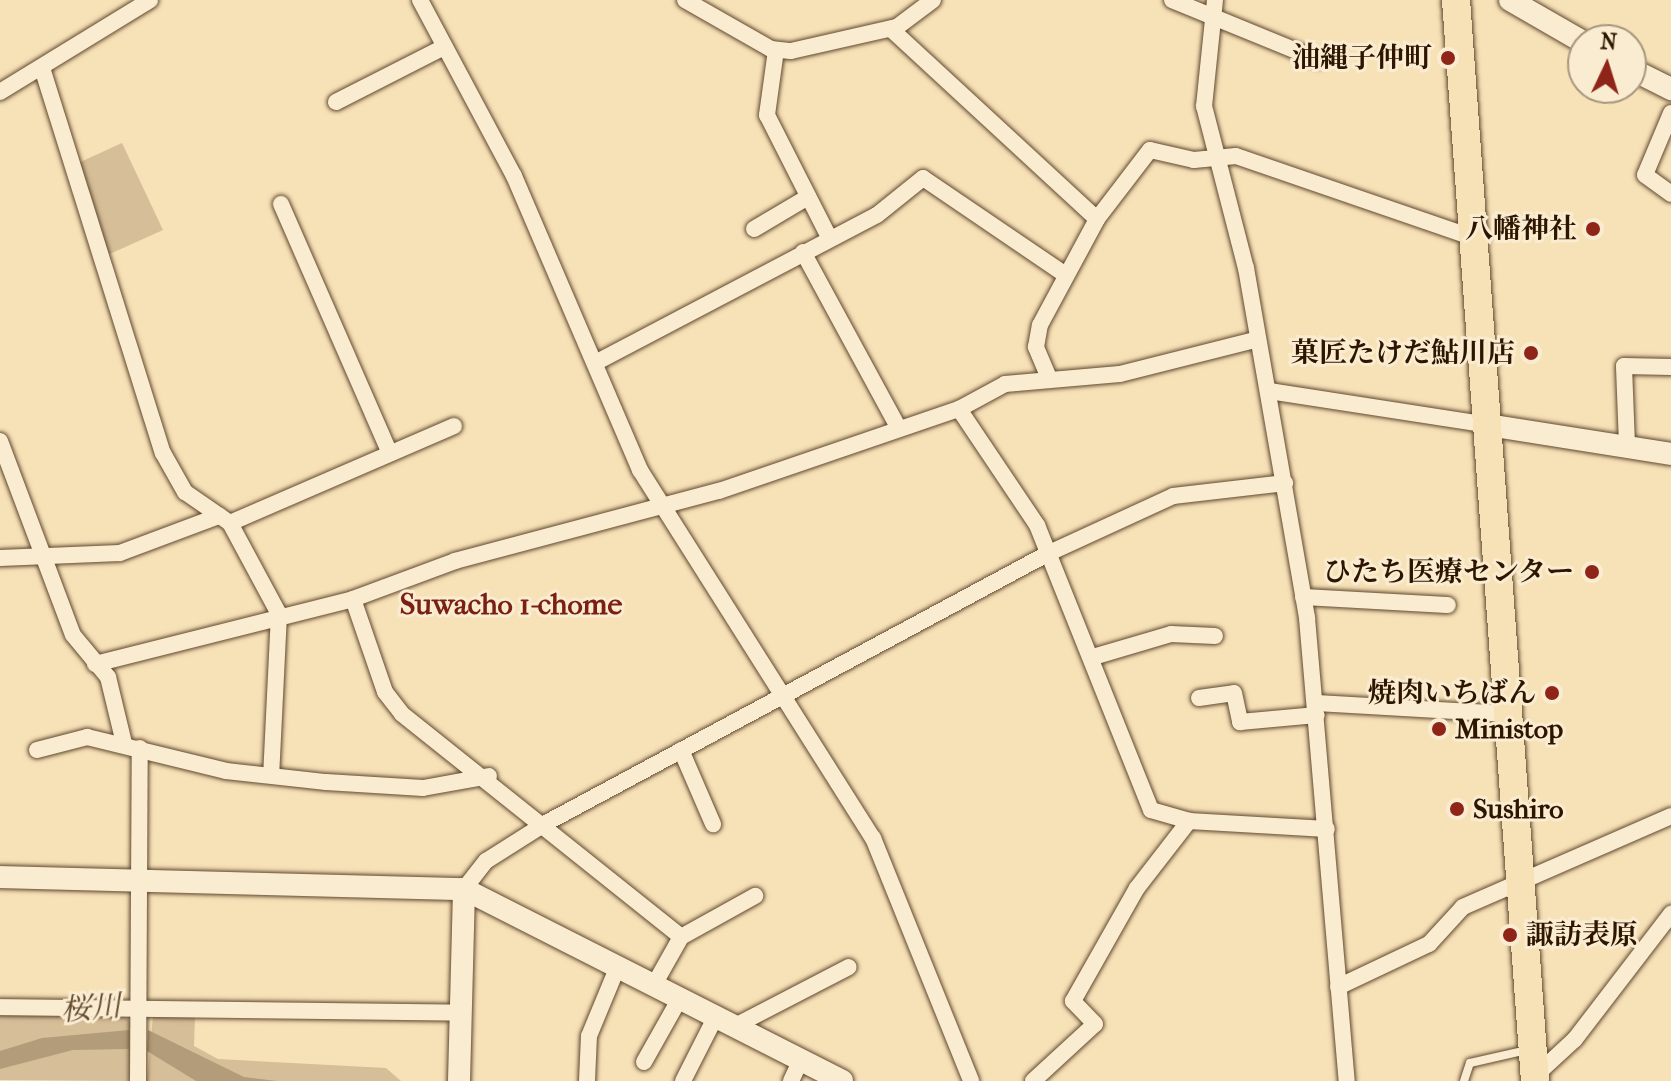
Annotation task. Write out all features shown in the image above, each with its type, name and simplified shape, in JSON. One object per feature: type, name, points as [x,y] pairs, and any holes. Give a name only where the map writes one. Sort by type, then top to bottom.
[{"type":"highway","points":[[1456,0],[1534,1069]]},
{"type":"street","points":[[0,92],[43,71],[126,8],[150,0]]},
{"type":"street","points":[[420,0],[514,176],[659,505],[787,694],[873,838],[971,1081]]},
{"type":"street","points":[[685,0],[776,50],[891,29],[933,0]]},
{"type":"street","points":[[1172,0],[1318,60]]},
{"type":"street","points":[[1215,0],[1204,106],[1269,391],[1303,597],[1327,829],[1347,1081]]},
{"type":"street","points":[[1510,0],[1540,8],[1567,29]]},
{"type":"street","points":[[891,29],[1097,219]]},
{"type":"street","points":[[336,102],[444,47]]},
{"type":"street","points":[[776,50],[767,115],[830,239]]},
{"type":"street","points":[[43,71],[163,453],[185,492],[224,519],[279,614],[271,775]]},
{"type":"street","points":[[1647,77],[1671,89]]},
{"type":"street","points":[[1671,113],[1645,175],[1671,194]]},
{"type":"street","points":[[1049,378],[1036,347],[1064,274],[1097,219],[1150,150],[1214,158],[1236,156],[1474,238]]},
{"type":"street","points":[[595,363],[877,215],[923,178],[1064,274]]},
{"type":"street","points":[[754,229],[808,197]]},
{"type":"street","points":[[281,204],[390,453]]},
{"type":"street","points":[[803,252],[898,427]]},
{"type":"street","points":[[95,664],[279,614],[353,599],[417,573],[659,505],[959,409],[1005,384],[1120,374],[1258,339]]},
{"type":"street","points":[[1627,445],[1624,366],[1671,367]]},
{"type":"street","points":[[1269,391],[1671,454]]},
{"type":"street","points":[[959,409],[1037,525],[1093,657],[1146,802],[1189,821],[1327,829]]},
{"type":"street","points":[[0,558],[47,553],[120,553],[224,519],[454,426]]},
{"type":"street","points":[[0,441],[47,553],[73,635],[108,677],[132,745],[144,880],[138,1081]]},
{"type":"street","points":[[459,1081],[464,889],[486,861],[546,823],[1047,554],[1173,496],[1285,483]]},
{"type":"street","points":[[1303,597],[1448,605]]},
{"type":"street","points":[[353,599],[385,692],[402,714],[489,776],[681,937]]},
{"type":"street","points":[[1093,657],[1171,634],[1215,636]]},
{"type":"street","points":[[1199,698],[1234,693],[1240,722],[1316,709],[1508,714]]},
{"type":"street","points":[[37,750],[87,737],[271,775],[423,788],[489,776]]},
{"type":"street","points":[[681,750],[713,824]]},
{"type":"street","points":[[1338,987],[1429,944],[1463,907],[1520,885],[1671,816]]},
{"type":"street","points":[[1033,1081],[1095,1024],[1073,1001],[1137,888],[1189,821]]},
{"type":"street","points":[[0,877],[464,889],[842,1081]]},
{"type":"street","points":[[654,985],[681,937],[755,896]]},
{"type":"street","points":[[1534,1069],[1575,1039],[1671,914]]},
{"type":"street","points":[[587,1081],[589,1036],[618,966]]},
{"type":"street","points":[[683,1081],[726,1021],[849,967]]},
{"type":"street","points":[[644,1062],[680,998]]},
{"type":"street","points":[[0,1007],[460,1013]]},
{"type":"street","points":[[791,1081],[801,1060]]},
{"type":"lane","points":[[1464,1081],[1470,1063],[1534,1069]]},
{"type":"shaded area","points":[[122,143],[163,230],[103,257],[76,164]]},
{"type":"shaded area","points":[[0,1014],[124,1016],[131,1023],[129,1081],[0,1080]]},
{"type":"shaded area","points":[[153,1016],[195,1017],[194,1046],[218,1059],[386,1068],[401,1081],[147,1081]]},
{"type":"shaded area","points":[[129,1030],[129,1049],[73,1050],[0,1069],[0,1051],[42,1038]]},
{"type":"shaded area","points":[[148,1030],[244,1077],[277,1081],[196,1081],[147,1051]]},
{"type":"place","name":"油縄子仲町","points":[[1448,58]]},
{"type":"place","name":"八幡神社","points":[[1593,229]]},
{"type":"place","name":"菓匠たけだ鮎川店","points":[[1531,353]]},
{"type":"place","name":"ひたち医療センター","points":[[1592,572]]},
{"type":"place","name":"焼肉いちばん","points":[[1552,693]]},
{"type":"place","name":"Ministop","points":[[1439,729]]},
{"type":"place","name":"Sushiro","points":[[1457,809]]},
{"type":"place","name":"諏訪表原","points":[[1510,935]]},
{"type":"district","name":"Suwacho 1-chome","points":[[511,605]]},
{"type":"water label","name":"桜川","points":[[91,1009]]}]
